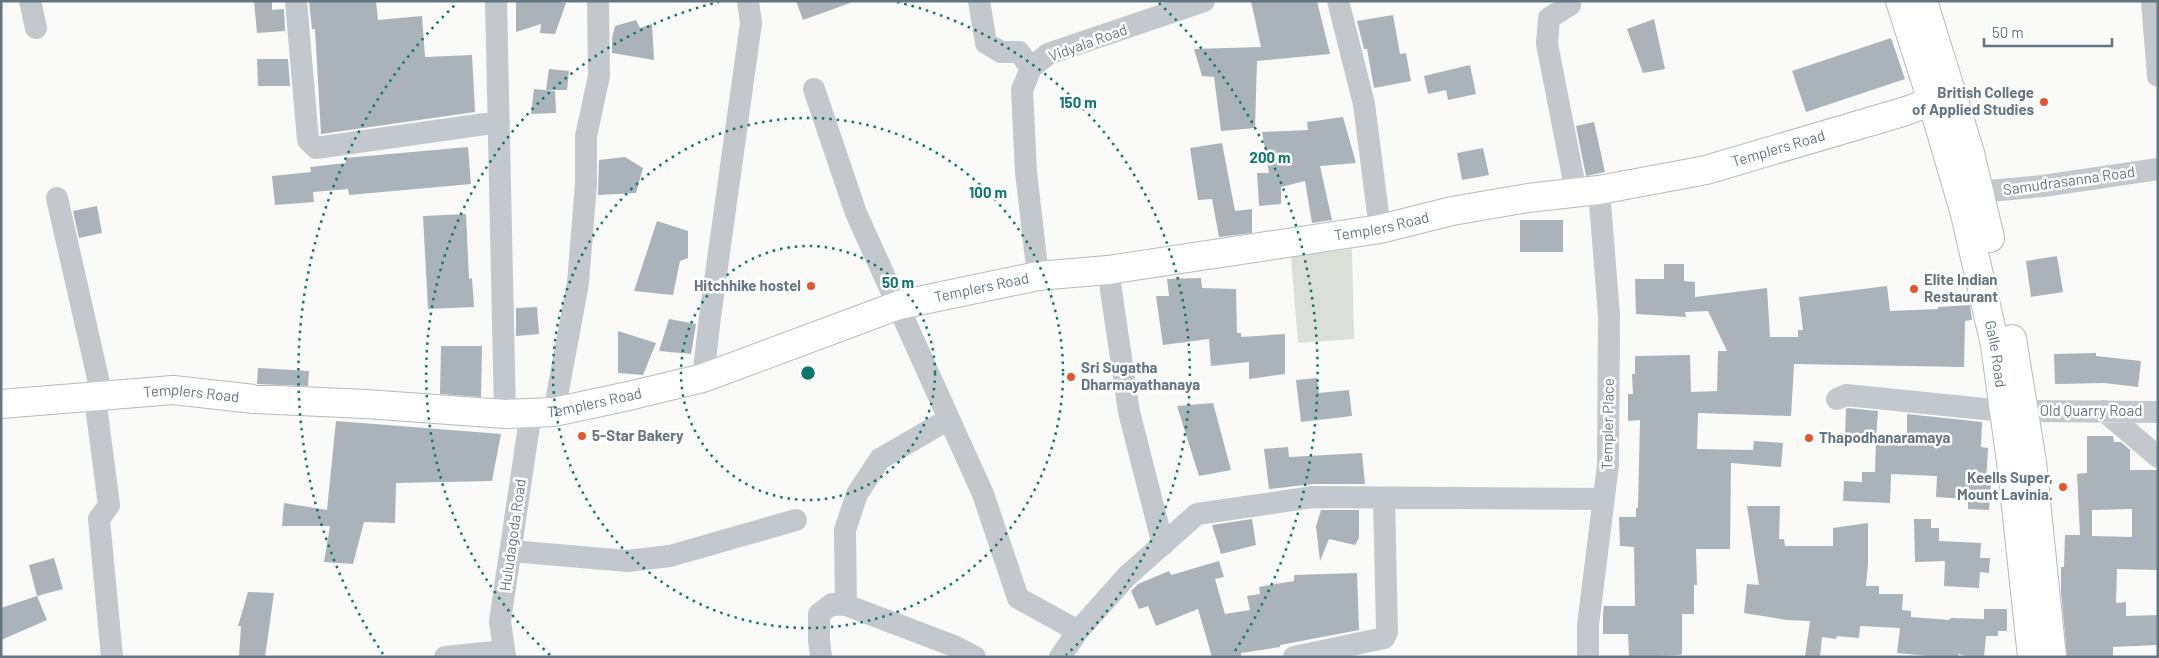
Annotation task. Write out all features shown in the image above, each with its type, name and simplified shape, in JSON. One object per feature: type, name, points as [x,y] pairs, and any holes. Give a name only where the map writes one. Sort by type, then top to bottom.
[{"type":"main road","name":"Galle Road","points":[[1900,1],[1943,97],[1979,192],[2006,308],[2032,657]]},
{"type":"main road","name":"Galle Road","points":[[1924,1],[1965,214],[1995,345],[2014,411],[2032,462],[2052,657]]},
{"type":"main road","name":"Templers Road","points":[[1,404],[172,390],[254,399],[530,413],[633,395],[703,378],[899,305],[1038,276],[1108,270],[1380,229],[1452,211],[1528,198],[1588,191],[1706,170],[1896,114],[1943,97]]},
{"type":"street","points":[[30,1],[36,28]]},
{"type":"street","points":[[296,1],[308,140],[316,148],[499,122]]},
{"type":"street","points":[[496,1],[499,122],[530,413]]},
{"type":"street","points":[[530,413],[578,283],[586,184],[586,136],[599,76],[598,1]]},
{"type":"street","points":[[703,378],[751,24],[748,1]]},
{"type":"street","points":[[979,1],[986,43],[1000,52],[1019,52],[1031,68]]},
{"type":"street","name":"Vidyala Road","points":[[1038,276],[1026,172],[1022,90],[1031,68],[1048,54],[1204,1]]},
{"type":"street","points":[[1338,1],[1364,104],[1380,229]]},
{"type":"street","points":[[2152,1],[2158,76]]},
{"type":"street","name":"Templer Place","points":[[1570,5],[1549,18],[1547,44],[1588,191],[1610,315],[1608,465],[1588,625],[1588,657]]},
{"type":"street","points":[[814,89],[856,213],[983,494],[1018,598],[1078,631]]},
{"type":"street","name":"Samudrasanna Road","points":[[1979,192],[2043,186],[2158,169]]},
{"type":"street","points":[[57,198],[99,397],[109,505],[99,519],[112,657]]},
{"type":"street","points":[[1108,270],[1129,412],[1163,545]]},
{"type":"street","name":"Old Quarry Road","points":[[1837,399],[1846,395],[2014,411],[2158,412]]},
{"type":"street","points":[[2104,411],[2158,457]]},
{"type":"street","name":"Huludagoda Road","points":[[505,654],[500,621],[512,552],[530,413]]},
{"type":"street","points":[[846,605],[845,530],[857,494],[880,459],[949,419]]},
{"type":"street","points":[[1060,657],[1078,631],[1127,576],[1197,514],[1313,497],[1603,499]]},
{"type":"street","points":[[1294,657],[1384,638],[1387,632],[1384,498]]},
{"type":"street","points":[[512,552],[626,561],[670,556],[796,520]]},
{"type":"street","points":[[821,657],[819,614],[832,604],[846,605],[954,646],[975,657]]},
{"type":"street","points":[[445,657],[505,654]]},
{"type":"shaded area","points":[[1352,249],[1354,339],[1298,343],[1291,257]]},
{"type":"building","points":[[254,1],[272,1],[272,10],[284,9],[285,31],[257,33]]},
{"type":"building","points":[[309,1],[376,1],[378,20],[422,16],[425,57],[472,55],[475,112],[321,134],[315,29],[312,29]]},
{"type":"building","points":[[516,1],[556,1],[566,3],[555,34],[540,33],[541,24],[516,32]]},
{"type":"building","points":[[796,1],[850,1],[850,3],[803,20]]},
{"type":"building","points":[[1251,1],[1317,1],[1330,54],[1257,61],[1255,128],[1221,131],[1214,77],[1202,76],[1194,49],[1261,47]]},
{"type":"building","points":[[1393,15],[1400,54],[1406,53],[1411,81],[1374,88],[1367,49],[1364,49],[1357,21]]},
{"type":"building","points":[[1654,19],[1665,69],[1643,73],[1627,29]]},
{"type":"building","points":[[636,20],[640,28],[652,24],[654,60],[612,53],[612,38],[615,26]]},
{"type":"building","points":[[1891,38],[1905,79],[1806,112],[1792,71]]},
{"type":"building","points":[[257,59],[288,59],[290,86],[258,86]]},
{"type":"building","points":[[1470,65],[1476,94],[1448,100],[1446,90],[1428,94],[1424,76]]},
{"type":"building","points":[[549,69],[569,71],[567,90],[546,90]]},
{"type":"building","points":[[534,89],[555,91],[556,113],[531,114]]},
{"type":"building","points":[[1343,117],[1356,163],[1320,166],[1332,220],[1312,223],[1305,181],[1281,187],[1281,204],[1259,206],[1257,173],[1269,173],[1262,132],[1308,130],[1307,122]]},
{"type":"building","points":[[1594,122],[1605,172],[1586,176],[1576,126]]},
{"type":"building","points":[[1222,143],[1235,211],[1252,209],[1252,233],[1219,237],[1212,199],[1198,200],[1190,148]]},
{"type":"building","points":[[468,147],[471,184],[349,195],[348,189],[313,192],[314,202],[275,205],[272,176],[311,172],[310,167],[346,163],[345,158]]},
{"type":"building","points":[[1483,148],[1489,175],[1462,180],[1457,153]]},
{"type":"building","points":[[625,157],[643,168],[636,193],[598,195],[599,160]]},
{"type":"building","points":[[97,206],[102,233],[79,238],[73,211]]},
{"type":"building","points":[[466,214],[469,279],[472,278],[474,307],[428,309],[423,216]]},
{"type":"building","points":[[1520,220],[1563,220],[1563,252],[1520,252]]},
{"type":"building","points":[[657,221],[688,231],[688,258],[680,261],[673,295],[634,291]]},
{"type":"building","points":[[2057,256],[2063,292],[2031,297],[2026,261]]},
{"type":"building","points":[[1664,264],[1684,264],[1684,281],[1695,282],[1695,297],[1767,288],[1770,337],[1798,337],[1798,330],[1803,330],[1799,297],[1887,286],[1890,311],[1938,309],[1938,307],[1970,305],[1972,320],[1965,321],[1964,367],[1794,364],[1791,416],[1698,413],[1697,449],[1753,450],[1754,441],[1783,443],[1781,467],[1731,463],[1730,549],[1696,549],[1697,585],[1694,585],[1694,614],[1682,614],[1681,655],[1629,657],[1628,634],[1603,634],[1603,613],[1604,606],[1635,606],[1634,547],[1620,546],[1619,517],[1636,517],[1636,508],[1638,508],[1640,420],[1628,421],[1628,394],[1633,394],[1632,374],[1635,374],[1635,356],[1690,355],[1691,392],[1717,391],[1718,351],[1727,351],[1708,311],[1685,312],[1686,317],[1636,314],[1635,279],[1664,279]]},
{"type":"building","points":[[1201,278],[1202,288],[1236,289],[1237,333],[1241,333],[1241,337],[1285,334],[1285,374],[1249,379],[1249,362],[1211,366],[1209,339],[1163,345],[1156,296],[1169,296],[1167,279]]},
{"type":"building","points":[[537,307],[539,334],[516,336],[516,308]]},
{"type":"building","points":[[669,319],[696,324],[691,354],[659,351]]},
{"type":"building","points":[[618,331],[656,343],[643,375],[618,373]]},
{"type":"building","points":[[441,346],[482,346],[481,397],[440,394]]},
{"type":"building","points":[[2096,353],[2096,356],[2141,361],[2138,387],[2104,383],[2055,384],[2054,354]]},
{"type":"building","points":[[258,368],[309,371],[308,386],[257,384]]},
{"type":"building","points":[[1317,378],[1319,393],[1349,390],[1352,416],[1301,422],[1296,380]]},
{"type":"building","points":[[1213,403],[1231,470],[1199,476],[1177,406]]},
{"type":"building","points":[[1846,409],[1878,411],[1876,437],[1845,435]]},
{"type":"building","points":[[1907,414],[1982,422],[1981,447],[1988,448],[1986,482],[1991,482],[1989,510],[1968,509],[1968,499],[1936,497],[1937,476],[1891,474],[1890,503],[1843,501],[1844,481],[1862,482],[1862,472],[1875,472],[1876,440],[1907,441]]},
{"type":"building","points":[[336,421],[501,434],[492,481],[396,483],[395,523],[364,522],[353,564],[324,562],[330,526],[282,526],[284,503],[327,510]]},
{"type":"building","points":[[2087,436],[2113,436],[2114,442],[2121,442],[2130,450],[2130,470],[2158,470],[2158,570],[2117,569],[2116,603],[2126,602],[2126,616],[2158,615],[2158,645],[2113,647],[2113,657],[2067,656],[2061,592],[2061,567],[2064,567],[2065,535],[2080,535],[2077,474],[2087,473]],"holes":[[[2132,509],[2132,537],[2092,536],[2092,510]]]},
{"type":"building","points":[[1288,447],[1289,457],[1362,453],[1365,484],[1313,484],[1269,489],[1264,449]]},
{"type":"building","points":[[1747,506],[1780,506],[1779,539],[1784,539],[1785,546],[1833,546],[1833,528],[1868,523],[1866,586],[1879,586],[1879,594],[1903,594],[1902,610],[1911,611],[1911,617],[1949,620],[1951,618],[1984,619],[1984,609],[2007,609],[2007,631],[1998,631],[1998,636],[1986,636],[1984,657],[1970,657],[1959,654],[1957,657],[1940,657],[1897,653],[1900,628],[1860,626],[1859,638],[1837,636],[1836,639],[1822,637],[1820,657],[1805,657],[1810,621],[1787,620],[1744,613],[1747,584],[1759,585]]},
{"type":"building","points":[[1321,510],[1359,510],[1359,538],[1355,545],[1329,539],[1320,561],[1316,526]]},
{"type":"building","points":[[1252,519],[1256,545],[1221,554],[1212,525]]},
{"type":"building","points":[[1914,519],[1931,519],[1931,528],[1939,528],[1939,541],[1981,543],[1980,558],[1990,558],[1989,573],[1980,572],[1979,588],[1944,586],[1945,561],[1915,562]]},
{"type":"building","points":[[54,558],[63,589],[37,596],[29,565]]},
{"type":"building","points":[[1219,561],[1224,577],[1215,579],[1225,614],[1250,610],[1247,596],[1260,594],[1259,587],[1294,581],[1294,575],[1357,573],[1359,630],[1280,645],[1280,647],[1241,653],[1241,657],[1212,657],[1198,609],[1156,626],[1148,606],[1139,609],[1131,591],[1138,584],[1169,571],[1171,575]]},
{"type":"building","points":[[248,592],[274,593],[265,657],[239,657],[241,626],[238,626]]},
{"type":"building","points":[[37,596],[47,620],[1,640],[1,608]]},
{"type":"place","name":"British College of Applied Studies","points":[[2044,102]]},
{"type":"place","name":"Hitchhike hostel","points":[[811,286]]},
{"type":"place","name":"Elite Indian Restaurant","points":[[1914,289]]},
{"type":"place","name":"Sri Sugatha Dharmayathanaya","points":[[1071,377]]},
{"type":"place","name":"5-Star Bakery","points":[[582,436]]},
{"type":"place","name":"Thapodhanaramaya","points":[[1809,438]]},
{"type":"place","name":"Keells Super, Mount Lavinia.","points":[[2063,487]]}]
